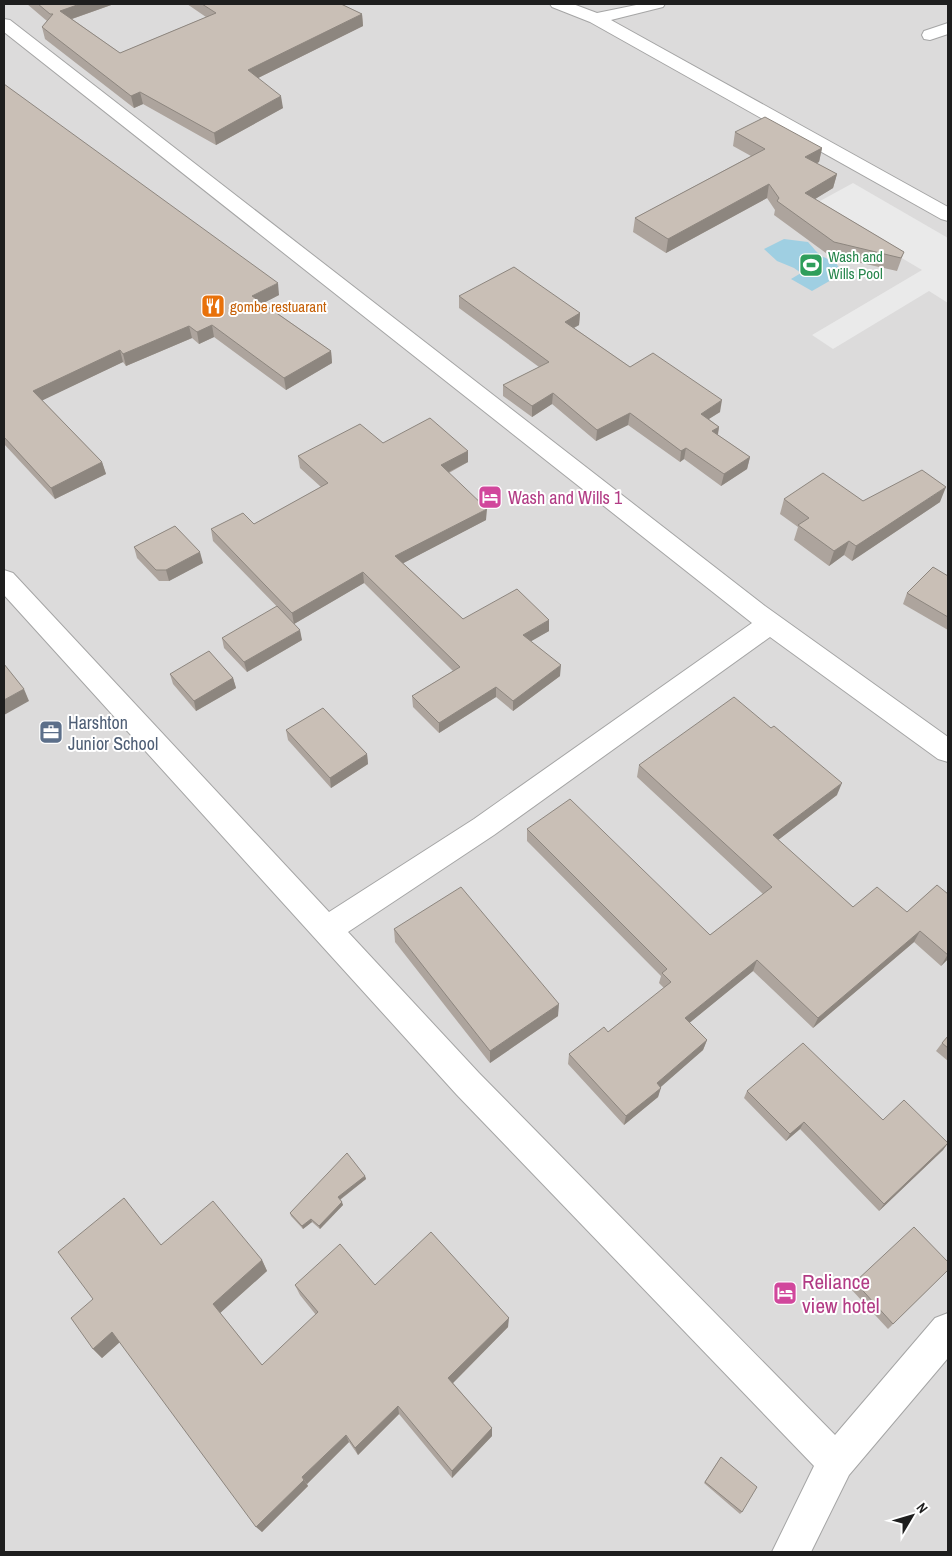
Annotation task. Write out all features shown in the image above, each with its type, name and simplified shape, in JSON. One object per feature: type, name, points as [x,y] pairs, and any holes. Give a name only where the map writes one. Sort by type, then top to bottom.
[{"type":"street","points":[[558,4],[596,18],[948,214]]},
{"type":"street","points":[[596,18],[657,4]]},
{"type":"street","points":[[4,24],[771,623],[948,751]]},
{"type":"street","points":[[930,35],[948,28]]},
{"type":"street","points":[[4,579],[468,1084],[836,1462]]},
{"type":"street","points":[[326,930],[484,827],[771,623]]},
{"type":"street","points":[[791,1552],[836,1462],[948,1331]]},
{"type":"shaded area","points":[[4,4],[948,4],[948,1552],[4,1552]]},
{"type":"shaded area","points":[[853,183],[948,238],[948,303],[929,291],[833,349],[812,335],[922,270],[834,218],[809,207]]},
{"type":"water","name":"Wash and Wills Pool","points":[[784,239],[808,242],[822,256],[835,261],[840,270],[840,275],[812,291],[791,279],[801,273],[777,261],[764,249]]},
{"type":"building","points":[[38,4],[80,4],[60,11],[120,53],[216,13],[202,4],[341,4],[362,14],[248,70],[281,96],[214,133],[140,92],[131,96],[42,27],[53,14],[50,14]]},
{"type":"building","points":[[4,84],[278,283],[252,296],[331,351],[284,378],[212,325],[197,332],[189,326],[123,354],[120,350],[33,391],[102,462],[51,488],[4,437]]},
{"type":"building","points":[[765,117],[822,148],[805,157],[837,174],[805,193],[904,252],[901,258],[834,242],[777,201],[779,198],[769,184],[668,239],[635,218],[765,149],[735,132]]},
{"type":"building","points":[[514,267],[580,313],[565,322],[630,367],[653,353],[722,400],[701,414],[719,427],[712,431],[750,457],[724,474],[686,448],[681,451],[630,413],[597,430],[553,393],[532,406],[503,385],[549,362],[459,296]]},
{"type":"building","points":[[430,418],[468,451],[441,465],[487,509],[395,556],[463,619],[517,589],[549,620],[523,635],[561,665],[513,701],[496,687],[439,723],[412,696],[460,667],[363,572],[292,613],[211,529],[243,513],[254,524],[328,483],[298,456],[360,424],[383,443]]},
{"type":"building","points":[[922,470],[946,487],[856,546],[849,541],[834,551],[798,525],[809,518],[784,499],[823,473],[863,501]]},
{"type":"building","points":[[175,526],[200,552],[166,570],[156,570],[134,547]]},
{"type":"building","points":[[933,567],[948,576],[948,617],[907,593]]},
{"type":"building","points":[[277,606],[300,630],[244,662],[222,638]]},
{"type":"building","points":[[209,651],[233,678],[194,701],[170,674]]},
{"type":"building","points":[[4,664],[24,689],[4,700]]},
{"type":"building","points":[[734,697],[771,728],[774,726],[842,783],[773,835],[853,907],[877,887],[907,912],[937,885],[948,894],[948,955],[920,931],[818,1018],[757,960],[685,1018],[707,1040],[657,1083],[661,1088],[626,1116],[569,1054],[604,1027],[608,1032],[671,982],[662,973],[667,969],[527,829],[570,799],[710,935],[772,887],[639,765]]},
{"type":"building","points":[[323,708],[367,754],[330,778],[286,730]]},
{"type":"building","points":[[461,887],[559,1004],[490,1051],[394,929]]},
{"type":"building","points":[[948,1036],[948,1048],[942,1043]]},
{"type":"building","points":[[803,1043],[883,1120],[904,1100],[948,1143],[884,1204],[804,1122],[790,1134],[747,1091]]},
{"type":"building","points":[[347,1153],[365,1176],[338,1197],[342,1202],[319,1226],[311,1219],[302,1226],[290,1213]]},
{"type":"building","points":[[124,1198],[161,1245],[213,1201],[262,1260],[213,1304],[262,1365],[318,1312],[295,1285],[340,1244],[375,1285],[431,1232],[509,1318],[448,1378],[492,1428],[452,1471],[398,1406],[355,1448],[346,1435],[302,1477],[304,1480],[256,1527],[112,1332],[93,1349],[71,1318],[93,1299],[58,1252]]},
{"type":"building","points":[[914,1227],[948,1262],[948,1270],[893,1324],[855,1282]]},
{"type":"building","points":[[721,1457],[757,1487],[742,1512],[705,1482]]},
{"type":"place","name":"Wash and Wills Pool","points":[[811,265]]},
{"type":"place","name":"gombe restuarant","points":[[213,306]]},
{"type":"place","name":"Wash and Wills 1","points":[[490,497]]},
{"type":"place","name":"Harshton Junior School","points":[[51,732]]},
{"type":"place","name":"Reliance view hotel","points":[[785,1293]]}]
